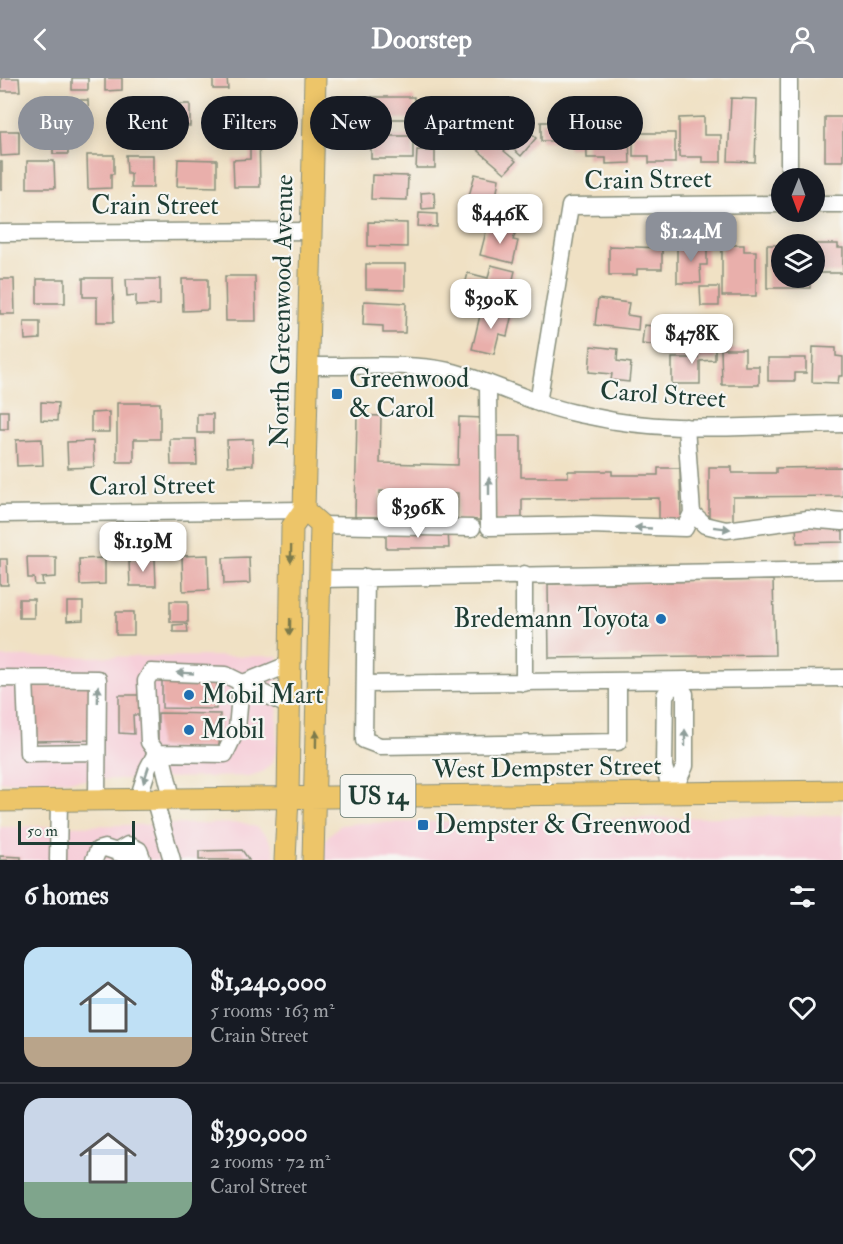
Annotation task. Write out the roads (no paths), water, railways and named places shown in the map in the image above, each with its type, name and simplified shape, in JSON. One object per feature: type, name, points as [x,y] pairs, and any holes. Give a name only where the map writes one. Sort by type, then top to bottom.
[{"type":"main road","name":"North Greenwood Avenue","points":[[285,860],[292,527],[304,510],[315,78]]},
{"type":"main road","points":[[304,510],[321,525],[313,860]]},
{"type":"main road","name":"West Dempster Street","points":[[0,801],[843,791]]},
{"type":"street","points":[[789,78],[789,168]]},
{"type":"street","name":"Crain Street","points":[[538,403],[570,206],[771,204]]},
{"type":"street","points":[[825,204],[843,204]]},
{"type":"street","name":"Crain Street","points":[[0,233],[311,231]]},
{"type":"street","name":"Carol Street","points":[[308,366],[421,367],[449,371],[488,383],[538,403],[616,421],[686,427],[843,424]]},
{"type":"street","points":[[488,383],[489,527],[589,525],[685,528],[692,513],[686,427]]},
{"type":"street","name":"Carol Street","points":[[0,514],[304,510]]},
{"type":"street","points":[[692,513],[705,525],[726,530],[808,519],[843,522]]},
{"type":"street","points":[[321,525],[472,528]]},
{"type":"street","points":[[320,579],[843,570]]},
{"type":"street","points":[[524,574],[524,683]]},
{"type":"street","points":[[366,577],[364,740],[380,746],[618,742],[618,683]]},
{"type":"street","points":[[241,684],[290,664]]},
{"type":"street","points":[[155,798],[163,761],[149,742],[146,681],[151,672],[225,675],[289,706]]},
{"type":"street","points":[[0,678],[98,679],[97,799]]},
{"type":"street","points":[[25,678],[28,753],[97,752]]},
{"type":"street","points":[[365,684],[618,683],[843,678]]},
{"type":"street","points":[[672,794],[685,766],[685,694],[675,681]]},
{"type":"street","points":[[156,753],[225,754],[237,729],[241,684]]},
{"type":"street","points":[[156,753],[148,768],[172,860]]},
{"type":"street","points":[[58,860],[59,800]]},
{"type":"street","points":[[94,860],[98,850],[105,848],[122,856],[128,845],[139,850],[141,860]]},
{"type":"place","name":"Greenwood & Carol","points":[[337,394]]},
{"type":"place","name":"Bredemann Toyota","points":[[661,619]]},
{"type":"place","name":"Mobil Mart","points":[[189,695]]},
{"type":"place","name":"Mobil","points":[[189,730]]},
{"type":"place","name":"Dempster & Greenwood","points":[[423,825]]}]
